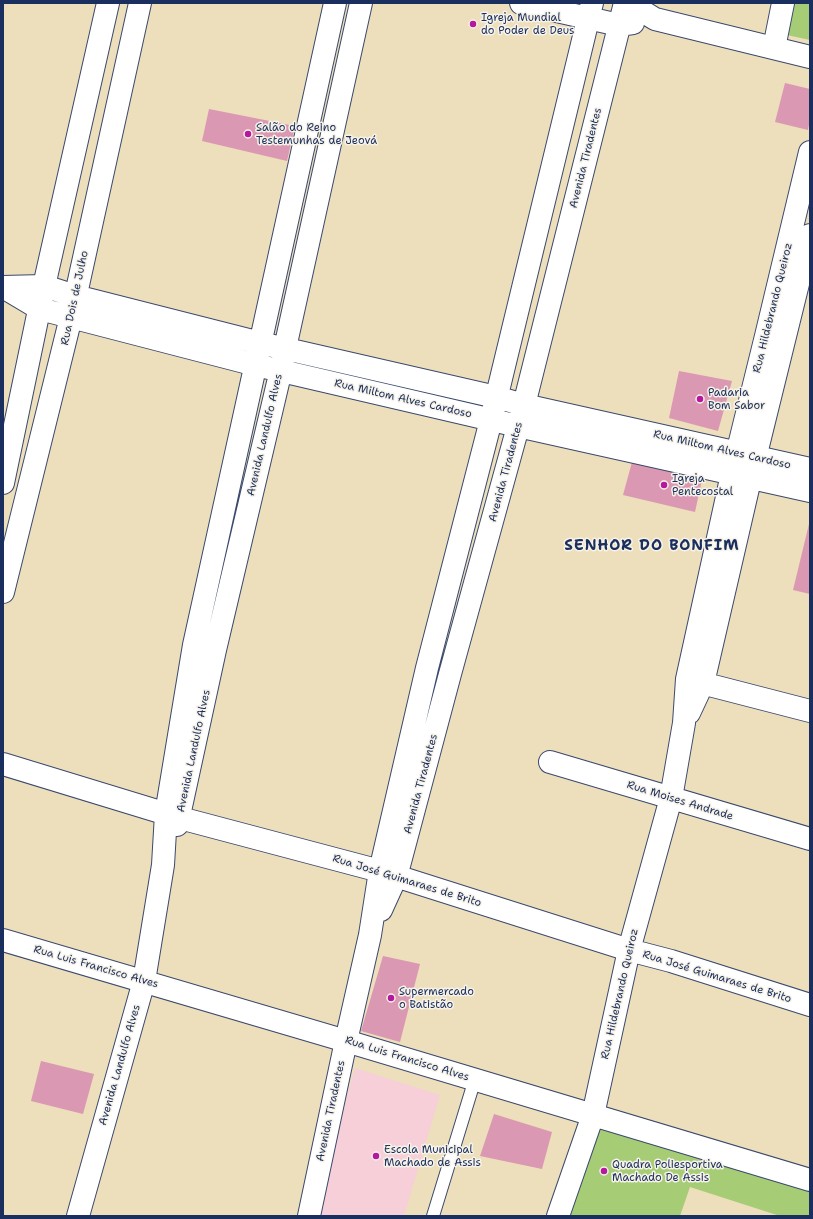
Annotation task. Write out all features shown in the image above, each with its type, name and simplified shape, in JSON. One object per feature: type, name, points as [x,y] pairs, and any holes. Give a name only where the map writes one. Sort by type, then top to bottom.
[{"type":"street","points":[[3,483],[44,286],[108,3]]},
{"type":"street","name":"Rua Dois de Julho","points":[[3,592],[71,317],[140,3]]},
{"type":"street","name":"Avenida Landulfo Alves","points":[[173,816],[194,645],[335,3]]},
{"type":"street","name":"Avenida Landulfo Alves","points":[[78,1216],[144,981],[162,865],[215,650],[281,370],[284,348],[361,3]]},
{"type":"street","points":[[521,3],[590,10],[619,26],[655,19]]},
{"type":"street","name":"Avenida Tiradentes","points":[[309,1216],[370,935],[450,674],[524,405],[625,3]]},
{"type":"street","points":[[629,3],[655,19],[810,57]]},
{"type":"street","points":[[774,48],[784,3]]},
{"type":"street","name":"Avenida Tiradentes","points":[[388,874],[427,668],[491,420],[590,10]]},
{"type":"street","name":"Rua Hildebrando Queiroz","points":[[558,1216],[593,1115],[629,950],[671,798],[684,723],[744,466],[776,338],[810,152]]},
{"type":"street","name":"Rua Hildebrando Queiroz","points":[[776,338],[810,234]]},
{"type":"street","name":"Rua Miltom Alves Cardoso","points":[[3,287],[44,286],[75,296],[260,343],[496,397],[744,466],[810,491]]},
{"type":"street","name":"Rua Miltom Alves Cardoso","points":[[3,287],[40,309],[256,365],[491,420],[744,466],[810,469]]},
{"type":"street","points":[[194,645],[215,650]]},
{"type":"street","points":[[427,668],[450,674]]},
{"type":"street","points":[[695,681],[810,711]]},
{"type":"street","name":"Rua Moises Andrade","points":[[550,762],[810,839]]},
{"type":"street","name":"Rua José Guimaraes de Brito","points":[[3,764],[173,816],[388,874],[810,1005]]},
{"type":"street","name":"Rua Luis Francisco Alves","points":[[3,940],[475,1079],[810,1180]]},
{"type":"lane","points":[[433,1216],[475,1079]]},
{"type":"shaded area","name":"Escola Municipal Machado de Assis","points":[[355,1068],[440,1095],[404,1216],[313,1216]]},
{"type":"green space","points":[[794,3],[810,3],[810,40],[787,35]]},
{"type":"green space","points":[[596,1124],[810,1191],[810,1216],[780,1216],[690,1187],[680,1216],[557,1216]]},
{"type":"building","points":[[785,83],[810,89],[810,119],[808,130],[775,122]]},
{"type":"building","name":"Salão do Reino Testemunhas de Jeová","points":[[209,109],[295,126],[287,161],[202,141]]},
{"type":"building","name":"Padaria Bom Sabor","points":[[679,371],[732,381],[718,431],[669,418]]},
{"type":"building","name":"Igreja Pentecostal","points":[[632,462],[703,475],[695,512],[623,495]]},
{"type":"building","points":[[810,524],[810,594],[793,590]]},
{"type":"building","name":"Supermercado o Batistão","points":[[383,956],[420,964],[400,1042],[361,1031]]},
{"type":"building","points":[[41,1061],[94,1074],[83,1114],[31,1101]]},
{"type":"building","points":[[494,1114],[552,1132],[542,1169],[480,1156]]},
{"type":"place","name":"Igreja Mundial do Poder de Deus","points":[[473,24]]},
{"type":"place","name":"Salão do Reino Testemunhas de Jeová","points":[[248,134]]},
{"type":"place","name":"Padaria Bom Sabor","points":[[700,399]]},
{"type":"place","name":"Igreja Pentecostal","points":[[664,485]]},
{"type":"place","name":"Supermercado o Batistão","points":[[391,998]]},
{"type":"place","name":"Escola Municipal Machado de Assis","points":[[376,1156]]},
{"type":"place","name":"Quadra Poliesportiva Machado De Assis","points":[[604,1171]]},
{"type":"district","name":"SENHOR DO BONFIM","points":[[652,546]]}]
